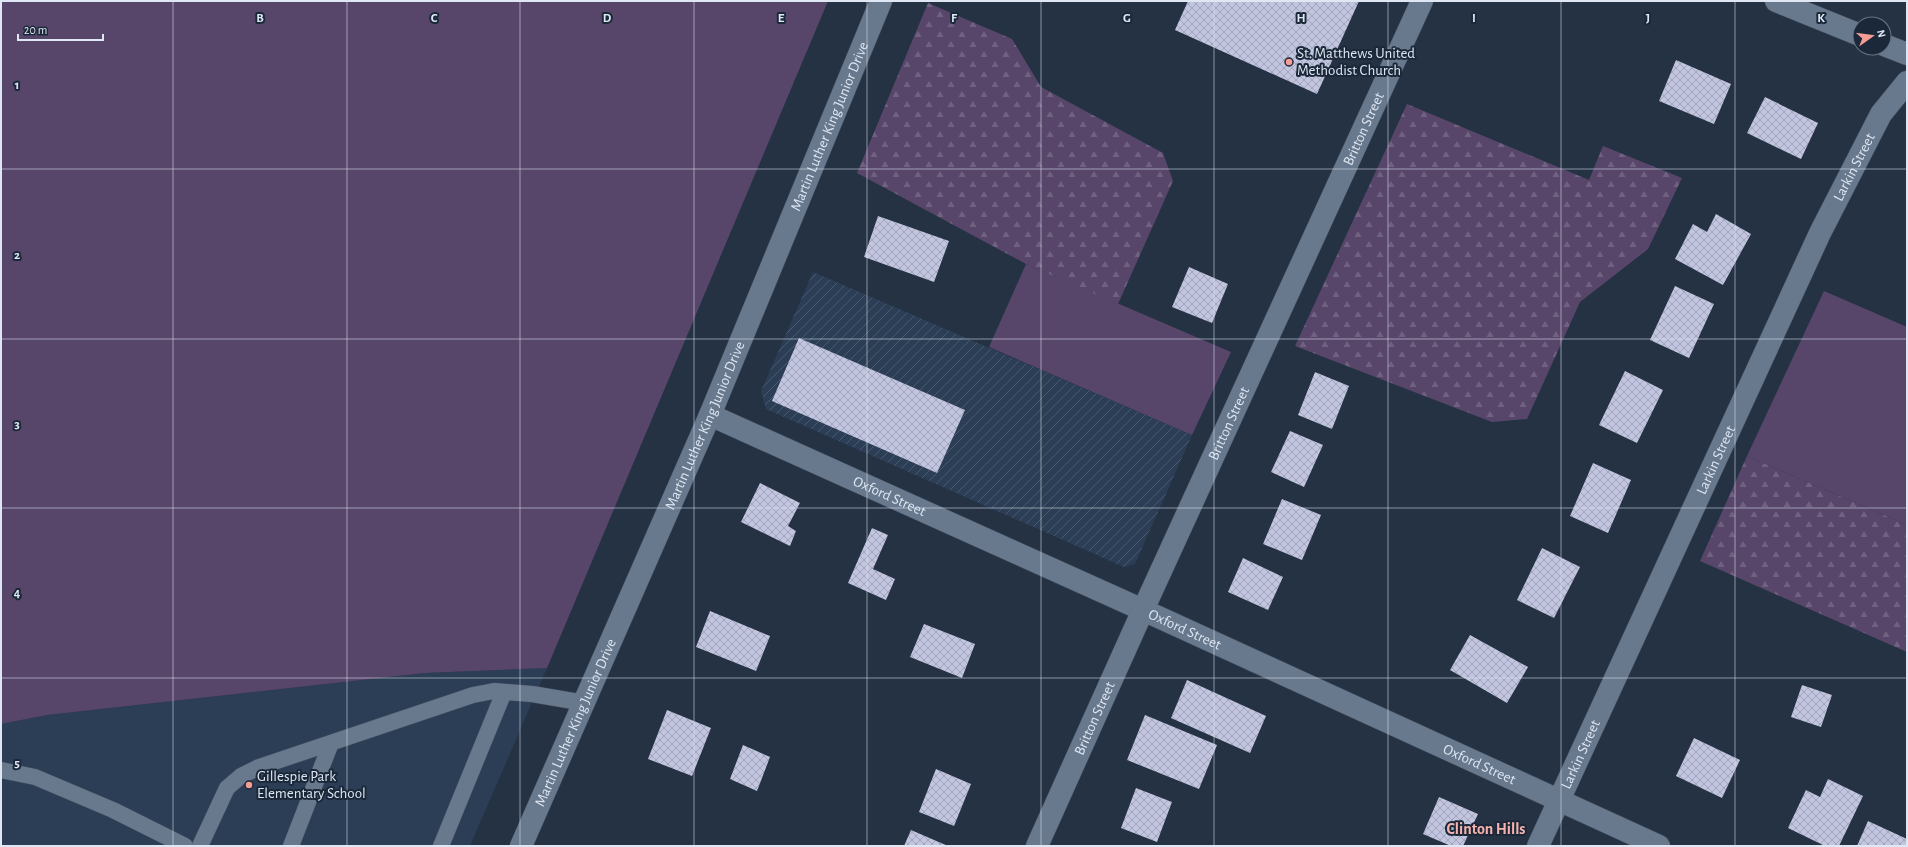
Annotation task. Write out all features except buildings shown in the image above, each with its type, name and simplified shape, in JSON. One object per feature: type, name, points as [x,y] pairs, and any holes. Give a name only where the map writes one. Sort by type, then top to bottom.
[{"type":"street","name":"Martin Luther King Junior Drive","points":[[521,846],[710,415],[881,1]]},
{"type":"street","name":"Britton Street","points":[[1037,846],[1143,610],[1422,1]]},
{"type":"street","points":[[1776,1],[1852,32]]},
{"type":"street","points":[[1892,48],[1907,54]]},
{"type":"street","name":"Larkin Street","points":[[1538,846],[1820,233],[1881,114],[1907,82]]},
{"type":"street","name":"Oxford Street","points":[[710,415],[1143,610],[1659,846]]},
{"type":"lane","points":[[200,846],[227,788],[241,776],[259,767],[473,695],[494,691],[532,694],[585,703]]},
{"type":"lane","points":[[441,846],[504,692]]},
{"type":"lane","points":[[291,846],[331,743]]},
{"type":"lane","points":[[1,770],[34,777],[113,810],[185,846]]},
{"type":"shaded area","points":[[813,272],[1192,435],[1135,564],[1124,567],[766,409],[761,391]]},
{"type":"shaded area","name":"Gillespie Park Elementary School","points":[[547,668],[470,846],[1,846],[1,724],[47,715],[425,673]]},
{"type":"green space","points":[[1,1],[828,1],[547,668],[425,673],[47,715],[1,724]]},
{"type":"green space","points":[[928,3],[1012,39],[1041,87],[1163,153],[1173,181],[1118,304],[1026,264],[857,173]]},
{"type":"green space","points":[[1407,104],[1589,180],[1603,146],[1682,178],[1648,249],[1580,302],[1527,419],[1492,422],[1295,346]]},
{"type":"green space","points":[[1026,264],[1231,352],[1192,435],[989,347]]},
{"type":"green space","points":[[1824,291],[1907,327],[1907,525],[1747,456]]},
{"type":"green space","points":[[1747,456],[1907,525],[1907,652],[1700,561]]},
{"type":"place","name":"St. Matthews United Methodist Church","points":[[1289,62]]},
{"type":"place","name":"Gillespie Park Elementary School","points":[[249,785]]},
{"type":"district","name":"Clinton Hills","points":[[1486,828]]}]
